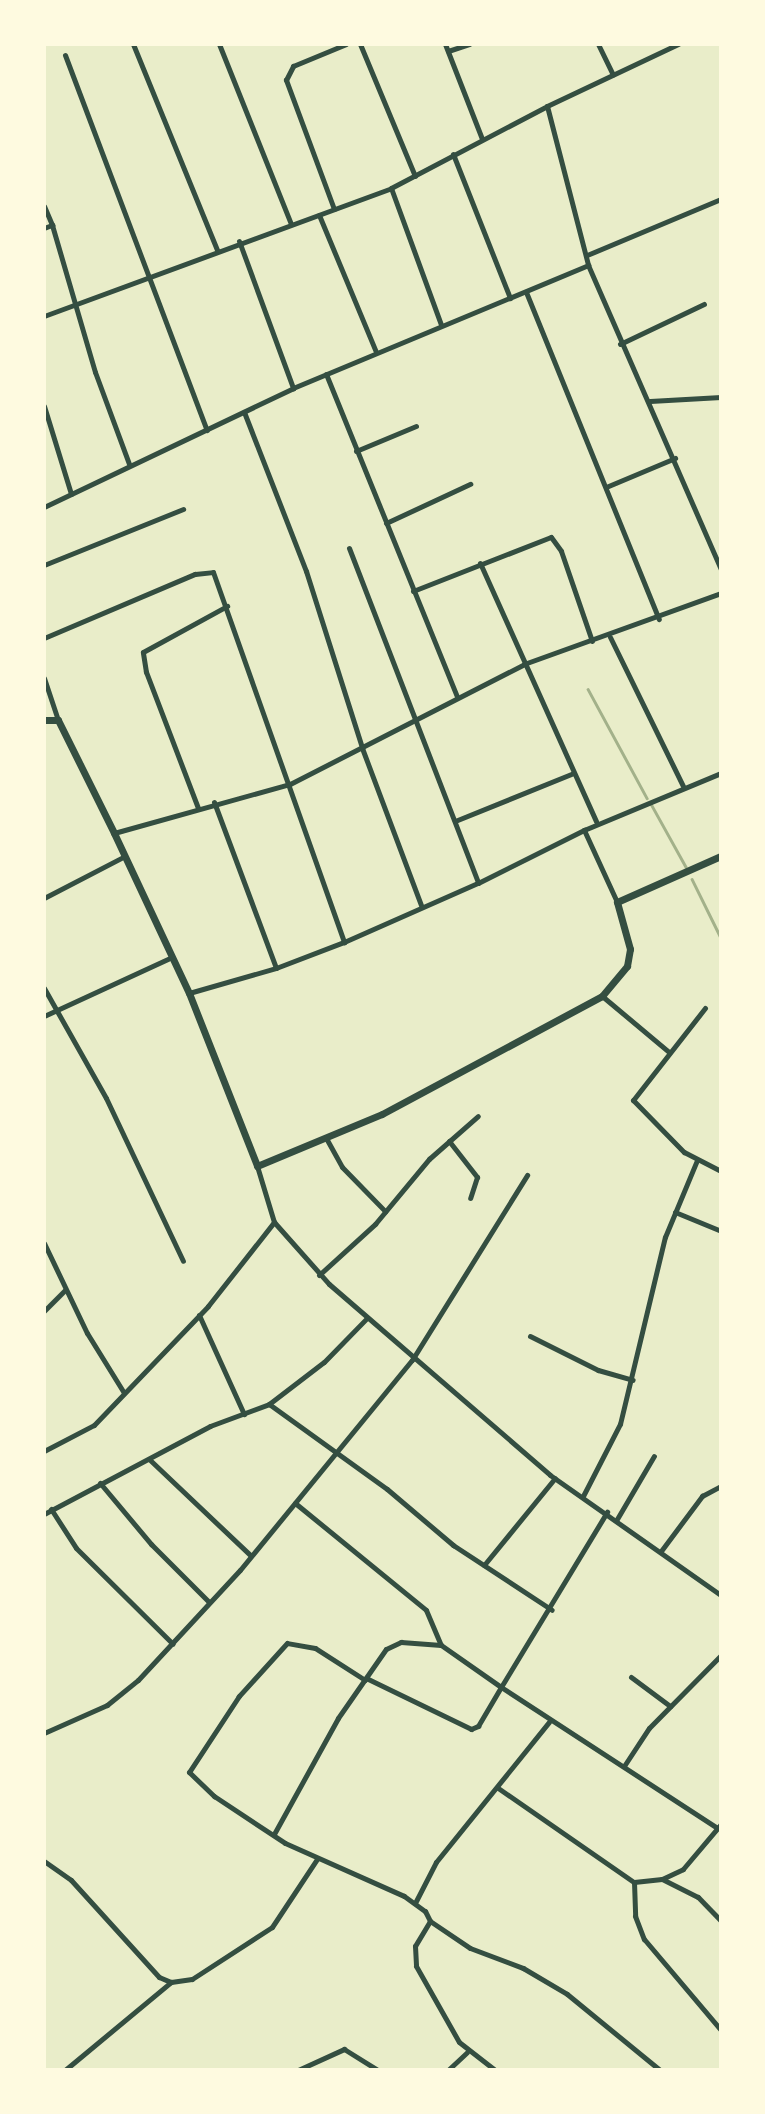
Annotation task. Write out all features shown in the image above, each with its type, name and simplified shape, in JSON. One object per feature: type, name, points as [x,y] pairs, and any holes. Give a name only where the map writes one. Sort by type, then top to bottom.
[{"type":"street","points":[[133,44],[217,250]]},
{"type":"street","points":[[219,44],[290,224]]},
{"type":"street","points":[[334,209],[286,80],[293,66],[346,44]]},
{"type":"street","points":[[359,44],[415,176]]},
{"type":"street","points":[[445,44],[482,139]]},
{"type":"street","points":[[448,51],[469,44]]},
{"type":"street","points":[[598,44],[612,75]]},
{"type":"street","points":[[44,316],[150,278],[239,241],[391,188],[547,106],[677,44]]},
{"type":"street","points":[[65,55],[207,430]]},
{"type":"street","points":[[547,106],[587,265],[620,344],[650,401],[721,569]]},
{"type":"street","points":[[453,154],[510,298]]},
{"type":"street","points":[[391,188],[441,325]]},
{"type":"street","points":[[586,255],[721,199]]},
{"type":"street","points":[[44,206],[129,464]]},
{"type":"street","points":[[319,215],[376,352]]},
{"type":"street","points":[[44,228],[52,225]]},
{"type":"street","points":[[239,241],[293,388]]},
{"type":"street","points":[[44,506],[293,388],[587,265]]},
{"type":"street","points":[[526,292],[659,619]]},
{"type":"street","points":[[620,344],[704,304]]},
{"type":"street","points":[[326,374],[457,696]]},
{"type":"street","points":[[650,401],[721,397]]},
{"type":"street","points":[[44,407],[71,495]]},
{"type":"street","points":[[244,412],[306,571],[362,748],[421,905]]},
{"type":"street","points":[[356,451],[416,426]]},
{"type":"street","points":[[606,487],[675,458]]},
{"type":"street","points":[[386,523],[470,484]]},
{"type":"street","points":[[44,565],[183,509]]},
{"type":"street","points":[[413,591],[542,538],[556,540],[592,641]]},
{"type":"street","points":[[349,548],[478,883]]},
{"type":"street","points":[[480,563],[596,821]]},
{"type":"street","points":[[44,638],[195,575],[213,572],[228,606],[344,942]]},
{"type":"street","points":[[114,833],[214,802],[290,784],[417,722],[457,696],[524,664],[610,637],[721,593]]},
{"type":"street","points":[[198,808],[146,672],[144,652],[228,606]]},
{"type":"street","points":[[610,637],[683,786]]},
{"type":"street","points":[[44,678],[58,720],[189,993],[257,1166],[274,1222],[319,1275],[412,1360],[555,1478],[617,1519],[721,1595]]},
{"type":"street","points":[[44,720],[58,720]]},
{"type":"street","points":[[454,821],[574,773]]},
{"type":"street","points":[[189,993],[276,968],[344,942],[421,905],[478,883],[584,830],[596,821],[721,773]]},
{"type":"street","points":[[214,802],[276,968]]},
{"type":"street","points":[[257,1166],[425,1093],[601,996],[627,967],[630,949],[617,902],[584,830]]},
{"type":"street","points":[[44,898],[125,856]]},
{"type":"street","points":[[617,902],[721,856]]},
{"type":"street","points":[[44,1016],[172,957]]},
{"type":"street","points":[[44,988],[106,1098],[183,1261]]},
{"type":"street","points":[[601,996],[669,1052]]},
{"type":"street","points":[[705,1008],[633,1100],[697,1160],[721,1171]]},
{"type":"street","points":[[319,1275],[386,1210],[449,1141],[478,1116]]},
{"type":"street","points":[[326,1138],[342,1167],[386,1210]]},
{"type":"street","points":[[449,1141],[477,1177],[470,1198]]},
{"type":"street","points":[[583,1496],[620,1424],[633,1380],[652,1282],[675,1212],[697,1160]]},
{"type":"street","points":[[44,1733],[107,1705],[173,1644],[251,1556],[334,1451],[412,1360],[527,1175]]},
{"type":"street","points":[[675,1212],[721,1231]]},
{"type":"street","points":[[44,1451],[94,1425],[199,1315],[274,1222]]},
{"type":"street","points":[[44,1243],[65,1290],[124,1393]]},
{"type":"street","points":[[44,1311],[65,1290]]},
{"type":"street","points":[[199,1315],[244,1414]]},
{"type":"street","points":[[44,1514],[210,1426],[269,1404],[324,1362],[367,1318]]},
{"type":"street","points":[[530,1336],[589,1367],[633,1380]]},
{"type":"street","points":[[269,1404],[484,1565],[552,1610]]},
{"type":"street","points":[[617,1519],[654,1456]]},
{"type":"street","points":[[150,1460],[251,1556]]},
{"type":"street","points":[[484,1565],[555,1478]]},
{"type":"street","points":[[100,1483],[151,1544],[209,1602]]},
{"type":"street","points":[[661,1551],[702,1496],[721,1486]]},
{"type":"street","points":[[295,1503],[426,1610],[441,1645],[549,1722],[719,1826],[683,1870],[662,1879],[634,1882],[498,1788]]},
{"type":"street","points":[[51,1509],[99,1574],[173,1644]]},
{"type":"street","points":[[607,1512],[552,1610],[478,1726],[471,1729],[365,1679],[315,1648],[287,1643],[239,1696],[191,1766],[192,1779],[214,1797],[317,1859],[415,1903],[430,1921],[470,1948],[523,1968],[567,1994],[660,2070]]},
{"type":"street","points":[[274,1834],[338,1718],[391,1644],[441,1645]]},
{"type":"street","points":[[624,1766],[670,1706],[721,1655]]},
{"type":"street","points":[[631,1677],[670,1706]]},
{"type":"street","points":[[415,1903],[436,1862],[549,1722]]},
{"type":"street","points":[[44,1861],[71,1880],[159,1977],[171,1982],[192,1979],[272,1927],[317,1859]]},
{"type":"street","points":[[662,1879],[698,1897],[721,1921]]},
{"type":"street","points":[[634,1882],[635,1916],[644,1939],[721,2030]]},
{"type":"street","points":[[430,1921],[415,1946],[416,1966],[444,2021],[467,2052],[495,2070]]},
{"type":"street","points":[[65,2070],[171,1982]]},
{"type":"street","points":[[298,2070],[344,2049],[377,2070]]},
{"type":"street","points":[[447,2070],[467,2052]]},
{"type":"waterway","points":[[588,689],[647,798]]},
{"type":"waterway","points":[[650,802],[686,867]]},
{"type":"waterway","points":[[692,879],[721,938]]}]
